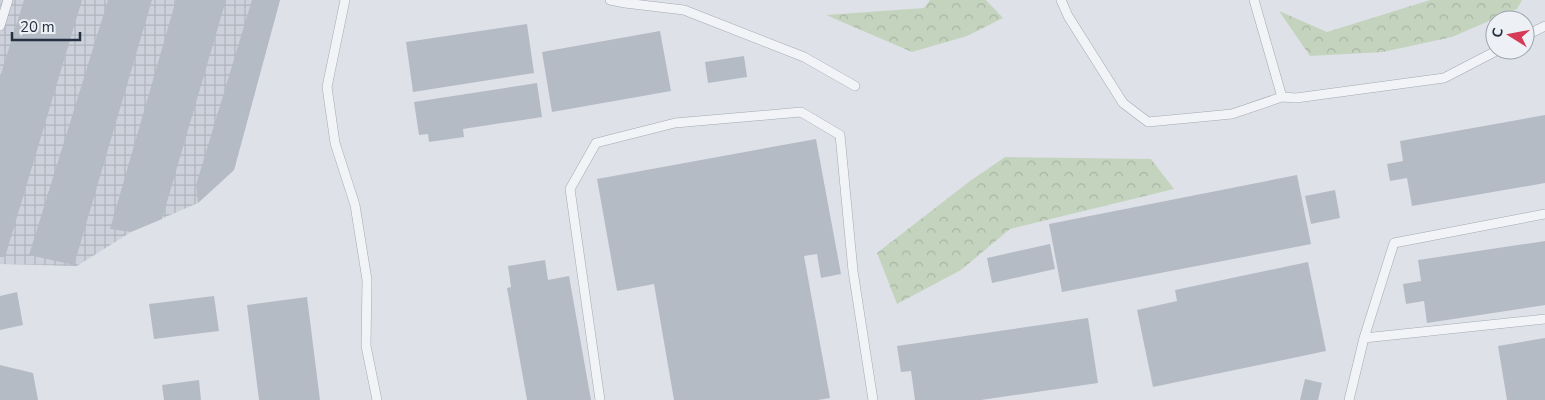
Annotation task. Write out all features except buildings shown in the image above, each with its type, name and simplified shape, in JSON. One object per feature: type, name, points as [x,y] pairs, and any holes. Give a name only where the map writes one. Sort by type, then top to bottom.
[{"type":"lane","points":[[0,26],[8,0]]},
{"type":"lane","points":[[345,0],[327,87],[335,143],[355,205],[367,280],[366,346],[377,400]]},
{"type":"lane","points":[[610,0],[684,10],[804,57],[855,86]]},
{"type":"lane","points":[[1062,0],[1068,16],[1123,102],[1148,122],[1232,114],[1282,97],[1296,98],[1444,78],[1485,57]]},
{"type":"lane","points":[[1254,0],[1282,97]]},
{"type":"lane","points":[[600,400],[570,189],[596,143],[675,123],[801,112],[840,135],[853,271],[873,400]]},
{"type":"lane","points":[[1349,400],[1364,338],[1394,243],[1545,214]]},
{"type":"lane","points":[[1364,338],[1545,319]]},
{"type":"shaded area","points":[[0,0],[280,0],[234,170],[198,203],[131,232],[77,266],[0,264]]},
{"type":"green space","points":[[930,0],[986,0],[1003,18],[967,36],[912,52],[826,15],[924,8]]},
{"type":"green space","points":[[1430,0],[1522,0],[1515,10],[1485,10],[1485,23],[1452,37],[1383,52],[1310,56],[1279,11],[1327,32]]},
{"type":"green space","points":[[1005,157],[1151,159],[1174,189],[1010,229],[961,270],[897,304],[877,253],[970,181]]}]
